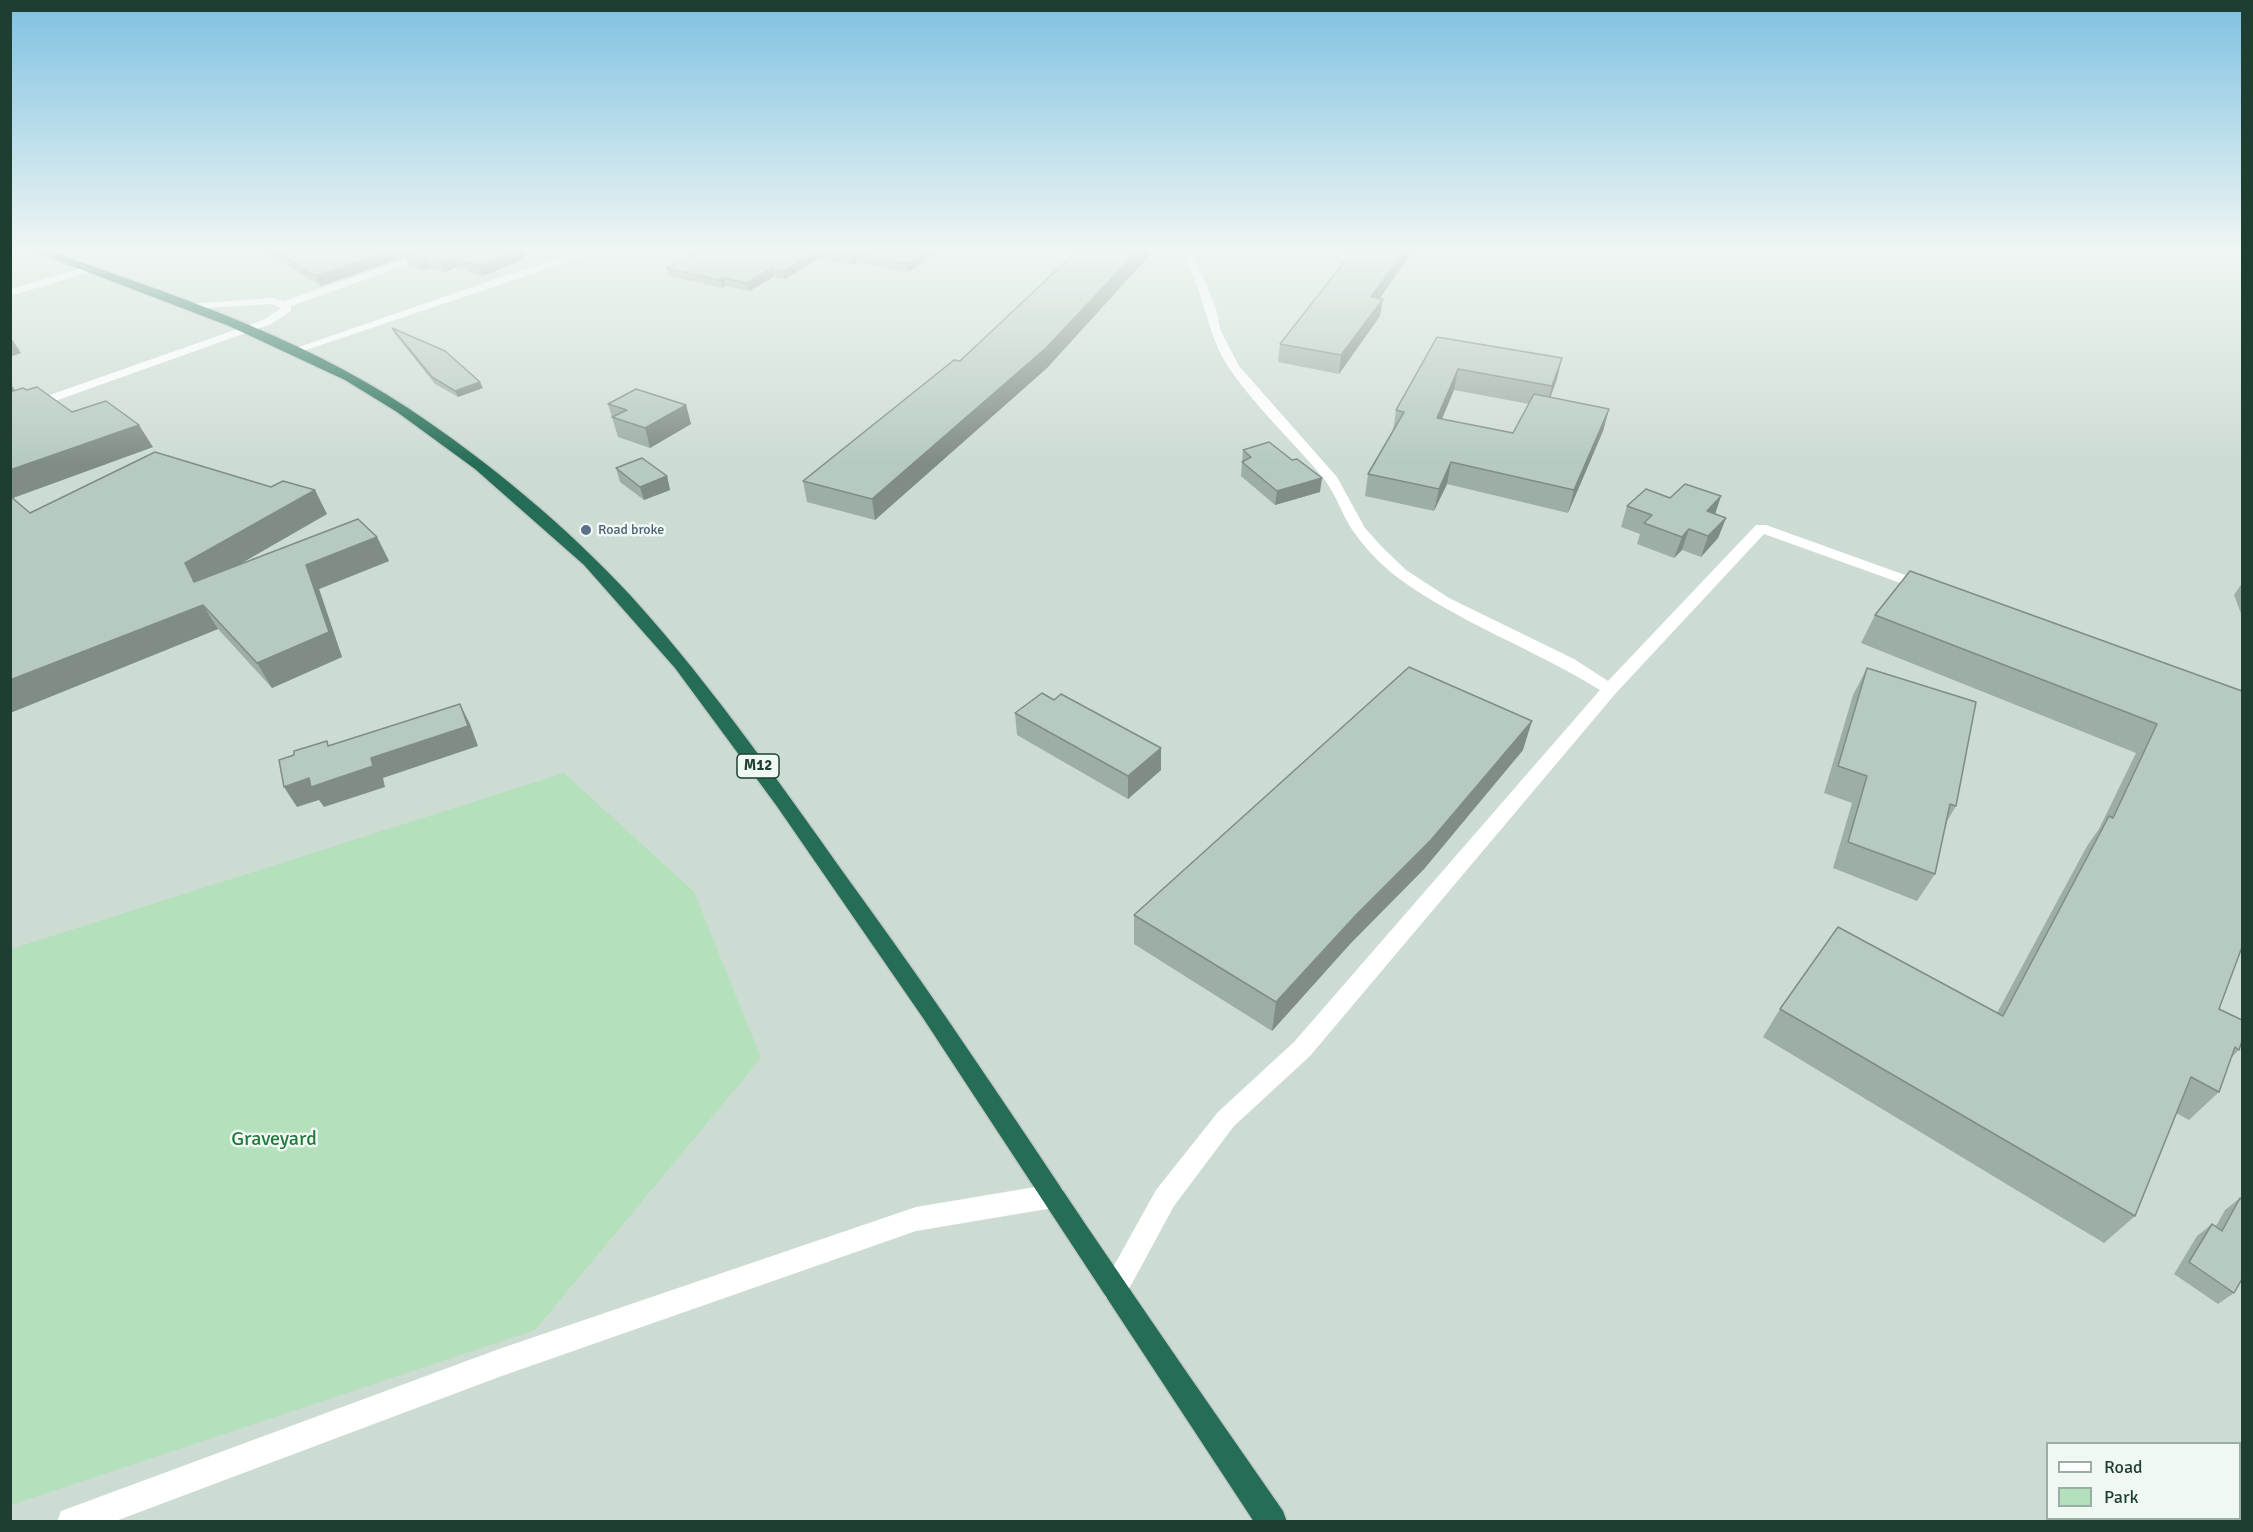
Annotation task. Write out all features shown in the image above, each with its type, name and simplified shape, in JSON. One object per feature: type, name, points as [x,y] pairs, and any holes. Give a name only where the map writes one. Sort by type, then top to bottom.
[{"type":"highway","name":"M12","points":[[224,319],[296,350],[355,380],[478,465],[540,517],[621,595],[653,630],[738,739],[939,1021],[1053,1196],[1272,1521]]},
{"type":"street","points":[[10,413],[269,319]]},
{"type":"street","points":[[296,350],[385,319]]},
{"type":"street","points":[[1213,319],[1222,348],[1234,367],[1332,480],[1359,530],[1401,573],[1444,601],[1568,663],[1610,689]]},
{"type":"street","points":[[1115,1289],[1165,1198],[1226,1119],[1302,1049],[1610,689],[1761,528],[1940,592]]},
{"type":"street","points":[[72,1521],[499,1364],[916,1219],[1053,1196]]},
{"type":"shaded area","points":[[10,319],[2242,319],[2242,1521],[11,1521]]},
{"type":"green space","name":"Graveyard","points":[[564,773],[694,892],[761,1058],[535,1330],[11,1505],[11,949]]},
{"type":"building","points":[[1004,319],[1073,319],[1046,348],[872,499],[803,481],[954,360],[960,361]]},
{"type":"building","points":[[1299,319],[1368,319],[1341,355],[1280,344]]},
{"type":"building","points":[[392,328],[445,351],[480,382],[455,391],[432,377]]},
{"type":"building","points":[[1437,337],[1562,358],[1552,386],[1458,369],[1437,418],[1513,433],[1534,394],[1609,409],[1574,490],[1451,462],[1439,489],[1368,474],[1404,412],[1396,410]]},
{"type":"building","points":[[37,387],[72,412],[106,401],[139,425],[10,470],[10,392]]},
{"type":"building","points":[[636,389],[686,405],[645,428],[612,417],[627,410],[608,404]]},
{"type":"building","points":[[1269,442],[1292,460],[1297,459],[1322,478],[1277,491],[1242,462],[1251,457],[1243,450]]},
{"type":"building","points":[[155,452],[271,487],[283,481],[315,490],[185,563],[194,582],[358,519],[377,537],[306,565],[329,632],[257,663],[203,605],[10,680],[10,496],[30,513]]},
{"type":"building","points":[[642,458],[667,476],[640,487],[616,468]]},
{"type":"building","points":[[1685,484],[1721,496],[1707,511],[1726,518],[1708,536],[1689,529],[1682,537],[1644,523],[1652,515],[1627,506],[1646,489],[1670,498]]},
{"type":"building","points":[[1910,571],[2242,691],[2242,947],[2219,1009],[2242,1020],[2242,1041],[2239,1050],[2235,1047],[2219,1092],[2191,1077],[2135,1216],[1780,1009],[1838,927],[2003,1016],[2109,816],[2113,818],[2157,724],[1875,615]]},
{"type":"building","points":[[1409,667],[1532,721],[1431,840],[1356,915],[1276,1002],[1134,915]]},
{"type":"building","points":[[1867,668],[1976,702],[1956,806],[1950,804],[1935,874],[1848,842],[1867,776],[1838,766]]},
{"type":"building","points":[[1042,693],[1054,700],[1061,694],[1161,748],[1128,776],[1015,713]]},
{"type":"building","points":[[460,704],[468,726],[371,758],[373,766],[311,787],[309,778],[284,787],[279,760],[294,755],[294,751],[327,741],[328,746]]},
{"type":"building","points":[[2240,1198],[2242,1200],[2242,1279],[2234,1293],[2189,1262],[2212,1224],[2222,1231]]},
{"type":"place","name":"Road broke","points":[[586,530]]}]
